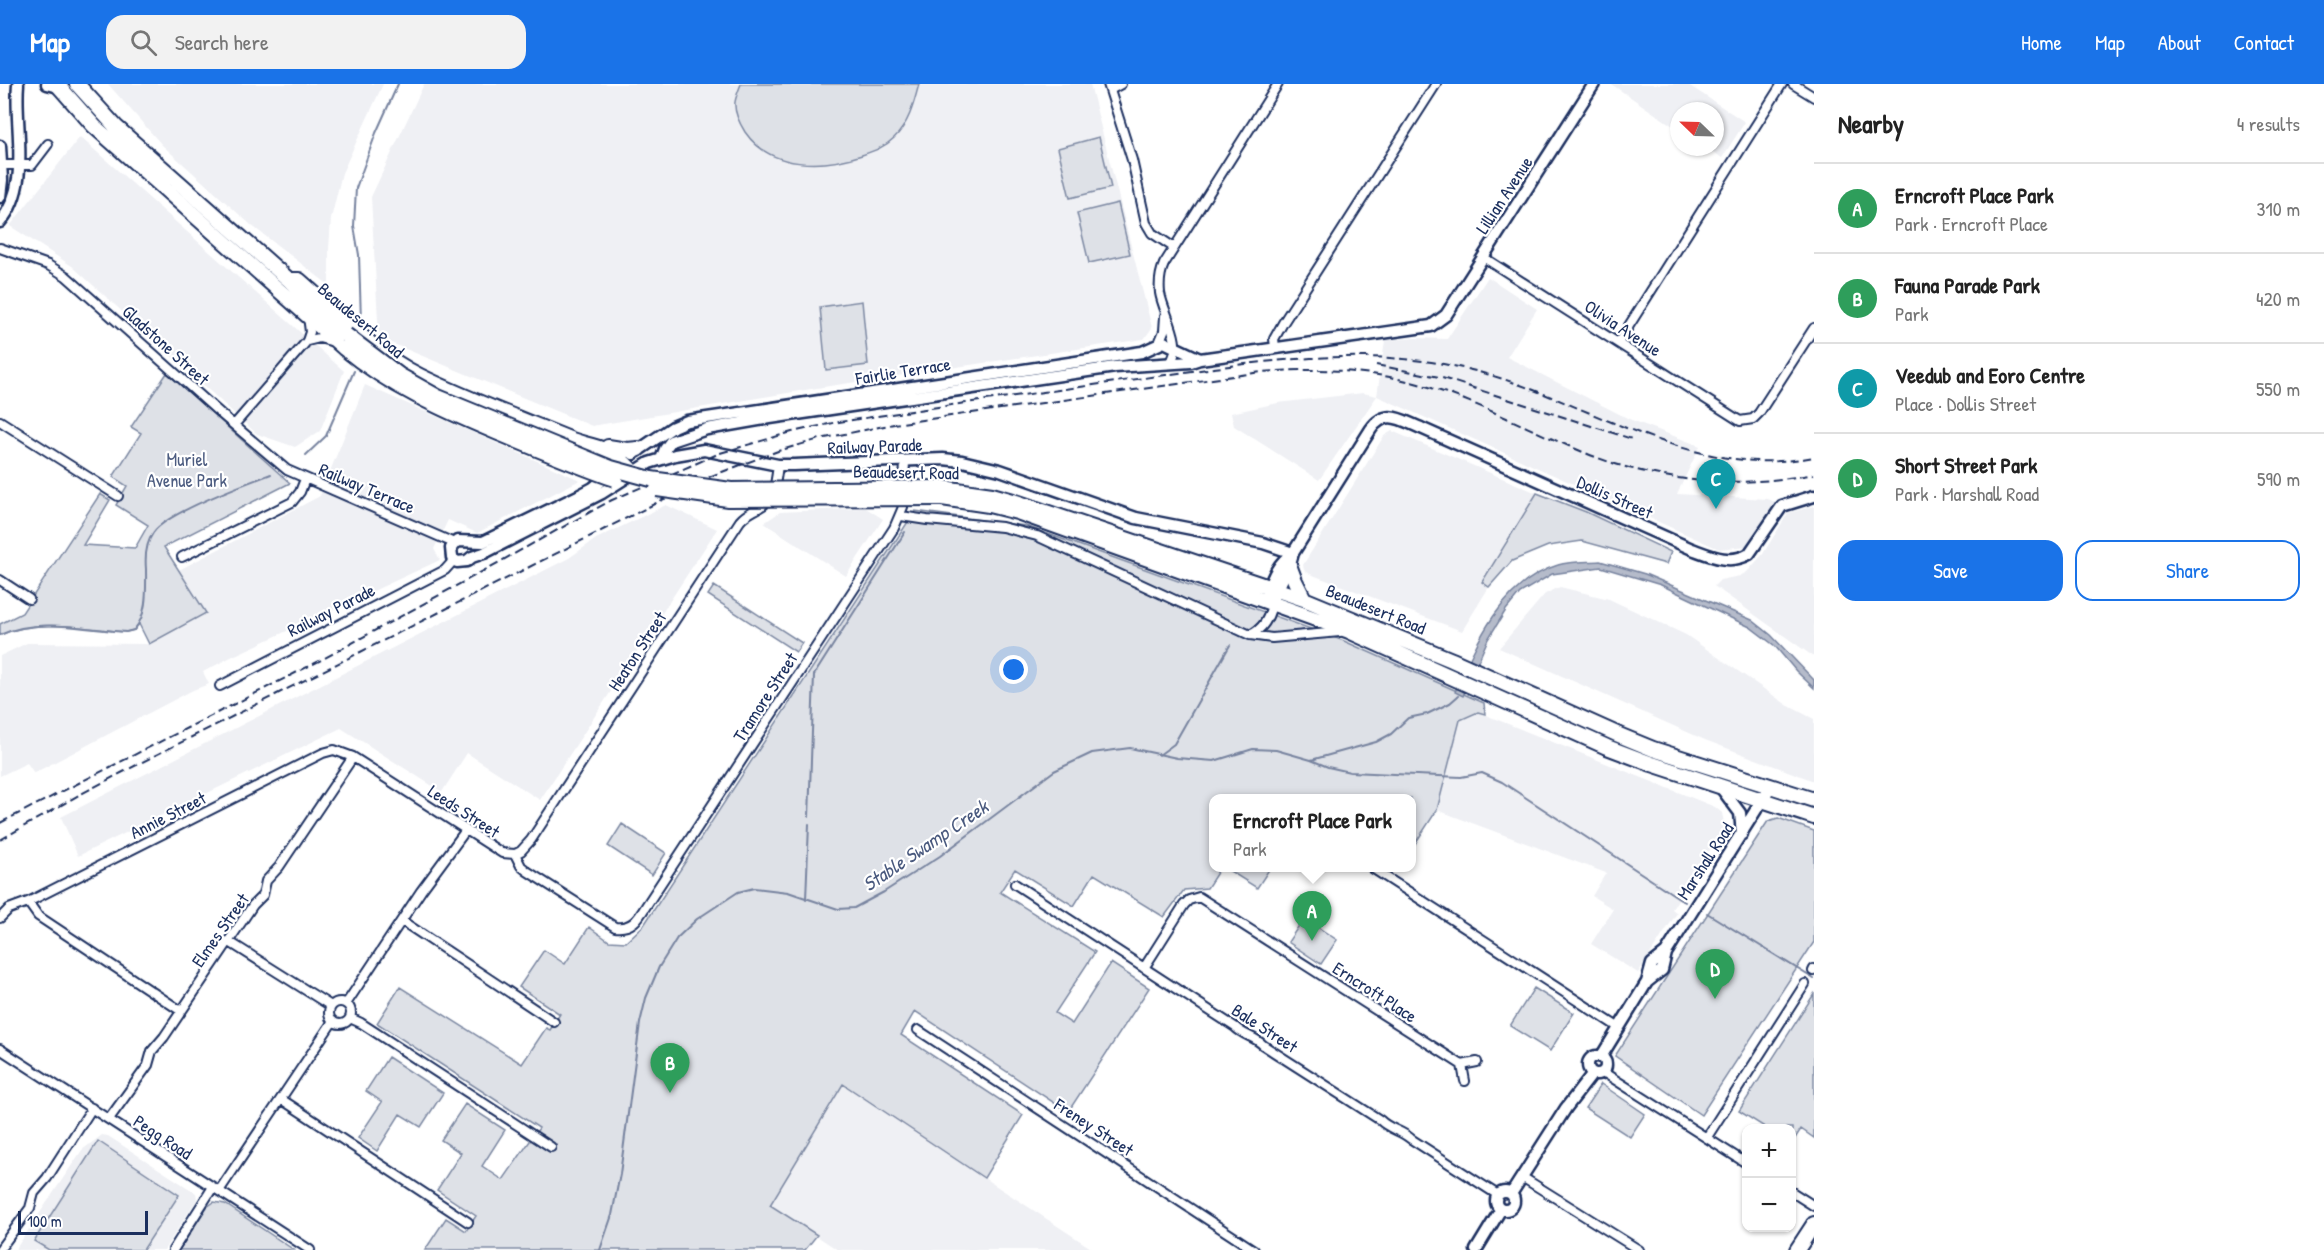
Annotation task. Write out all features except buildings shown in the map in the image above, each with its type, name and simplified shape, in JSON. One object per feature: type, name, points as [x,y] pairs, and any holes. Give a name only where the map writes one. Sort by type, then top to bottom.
[{"type":"highway","name":"Beaudesert Road","points":[[76,84],[122,134],[289,280],[343,342]]},
{"type":"highway","name":"Beaudesert Road","points":[[54,85],[111,141],[308,316],[400,388],[441,409],[572,464],[649,488],[728,499],[943,493],[992,495],[1304,599],[1452,660],[1587,722],[1653,749],[1814,800]]},
{"type":"highway","points":[[289,280],[299,280],[387,356],[418,376],[570,440],[600,447],[638,449]]},
{"type":"highway","points":[[529,422],[533,429],[621,464],[634,472]]},
{"type":"highway","points":[[600,447],[614,453],[621,464]]},
{"type":"highway","name":"Beaudesert Road","points":[[943,493],[1017,512],[1349,632],[1607,747],[1814,817]]},
{"type":"highway","points":[[1291,559],[1295,581],[1304,599]]},
{"type":"highway","points":[[1797,1250],[1814,1224]]},
{"type":"street","points":[[0,222],[13,195],[19,165],[18,88],[30,84]]},
{"type":"street","points":[[1121,84],[1109,87],[1132,160],[1146,224],[1152,234],[1173,247]]},
{"type":"street","points":[[1170,363],[1174,357],[1174,346],[1160,293],[1160,273],[1173,247],[1278,84]]},
{"type":"street","points":[[1275,347],[1274,339],[1283,323],[1436,84]]},
{"type":"street","name":"Lillian Avenue","points":[[1440,322],[1594,84]]},
{"type":"street","points":[[1618,343],[1782,84]]},
{"type":"street","points":[[1793,84],[1814,97]]},
{"type":"street","points":[[1,165],[35,163],[48,144]]},
{"type":"street","points":[[0,146],[0,197]]},
{"type":"street","name":"Gladstone Street","points":[[0,248],[57,269],[287,470],[305,479]]},
{"type":"street","name":"Olivia Avenue","points":[[1483,257],[1733,417],[1747,421],[1759,413],[1814,328]]},
{"type":"street","points":[[1165,314],[1164,331],[1159,343],[1164,342],[1186,354],[1200,358]]},
{"type":"street","points":[[234,425],[307,341],[310,332],[308,316]]},
{"type":"street","name":"Fairlie Terrace","points":[[682,436],[707,429],[851,405],[1115,367],[1191,362],[1200,358],[1422,328],[1440,322]]},
{"type":"street","points":[[307,341],[320,338],[343,342]]},
{"type":"street","name":"Fairlie Terrace","points":[[621,464],[638,449],[687,421],[1142,352],[1152,349],[1159,343]]},
{"type":"street","name":"Dollis Street","points":[[1291,559],[1371,429],[1377,421],[1385,417],[1396,418],[1421,428],[1692,549],[1730,560],[1741,559],[1749,554],[1782,506],[1814,496]]},
{"type":"street","points":[[0,421],[118,496]]},
{"type":"street","points":[[673,427],[682,436],[704,450]]},
{"type":"street","points":[[661,459],[667,445],[682,436]]},
{"type":"street","name":"Railway Parade","points":[[472,557],[531,530],[661,459],[675,454],[704,450],[778,465],[943,459],[980,464],[1136,518],[1274,545],[1291,559]]},
{"type":"street","name":"Tramore Street","points":[[615,927],[624,928],[632,925],[642,913],[901,516],[905,488],[905,461]]},
{"type":"street","points":[[469,543],[483,542],[578,496],[593,488],[621,464]]},
{"type":"street","name":"Heaton Street","points":[[515,854],[527,846],[740,521],[747,513],[761,507],[769,498],[774,489],[778,465]]},
{"type":"street","name":"Railway Terrace","points":[[182,557],[292,502],[300,492],[305,479],[454,543]]},
{"type":"street","name":"Beaudesert Road","points":[[901,516],[992,526],[1037,536],[1250,634],[1272,638],[1349,632]]},
{"type":"street","points":[[463,540],[469,543],[473,549],[472,557],[464,563],[454,560],[450,552],[454,543],[463,540]]},
{"type":"street","points":[[1250,634],[1262,627],[1268,618],[1268,603],[1273,588],[1291,559]]},
{"type":"street","name":"Railway Parade","points":[[220,686],[445,570],[454,560]]},
{"type":"street","points":[[0,580],[29,599]]},
{"type":"street","name":"Annie Street","points":[[0,918],[9,909],[28,902],[323,753],[334,750],[353,757]]},
{"type":"street","name":"Leeds Street","points":[[353,757],[502,853],[515,854],[521,866],[527,871],[615,927]]},
{"type":"street","name":"Elmes Street","points":[[109,1119],[148,1065],[152,1051],[253,905],[263,895],[268,878],[279,867],[353,757]]},
{"type":"street","points":[[1719,785],[1740,813],[1742,834]]},
{"type":"street","name":"Marshall Road","points":[[1601,1057],[1647,982],[1662,970],[1666,953],[1771,786]]},
{"type":"street","points":[[346,1004],[466,830]]},
{"type":"street","points":[[1380,872],[1618,1027]]},
{"type":"street","name":"Bale Street","points":[[1015,884],[1235,1027],[1243,1035],[1257,1038],[1263,1045],[1380,1120],[1389,1129],[1403,1132],[1498,1195]]},
{"type":"street","name":"Erncroft Place","points":[[1144,968],[1184,905],[1189,900],[1199,897],[1462,1065]]},
{"type":"street","points":[[28,902],[38,916],[181,1011]]},
{"type":"street","points":[[402,921],[554,1022]]},
{"type":"street","points":[[228,941],[332,1006]]},
{"type":"street","points":[[1707,1137],[1805,984]]},
{"type":"street","points":[[337,1002],[346,1004],[351,1012],[350,1018],[340,1024],[333,1021],[330,1016],[332,1006],[337,1002]]},
{"type":"street","points":[[350,1018],[550,1147]]},
{"type":"street","points":[[173,1250],[333,1021]]},
{"type":"street","name":"Freney Street","points":[[918,1030],[1254,1250]]},
{"type":"street","name":"Pegg Road","points":[[0,1049],[310,1250]]},
{"type":"street","points":[[1511,1194],[1566,1108],[1598,1073],[1606,1064],[1601,1057],[1595,1056],[1589,1061],[1589,1070],[1598,1073],[1707,1137],[1742,1160]]},
{"type":"street","points":[[1465,1081],[1462,1065],[1478,1062]]},
{"type":"street","points":[[280,1099],[468,1222]]},
{"type":"street","points":[[0,1249],[30,1208],[33,1195],[47,1178],[92,1108]]},
{"type":"street","points":[[1522,1177],[1639,1250]]},
{"type":"street","points":[[1506,1192],[1511,1194],[1514,1204],[1510,1209],[1501,1209],[1496,1203],[1498,1195],[1506,1192]]},
{"type":"street","points":[[1796,1195],[1814,1206]]},
{"type":"street","points":[[1476,1250],[1501,1209]]},
{"type":"shaded area","points":[[108,84],[383,84],[342,173],[331,219],[329,285],[251,225],[162,145]]},
{"type":"shaded area","points":[[424,84],[1090,84],[1152,328],[1144,339],[823,387],[592,426],[379,338],[371,197]]},
{"type":"shaded area","points":[[1611,84],[1687,84],[1714,102],[1670,102],[1670,124]]},
{"type":"shaded area","points":[[1724,108],[1745,122],[1724,155]]},
{"type":"shaded area","points":[[80,137],[344,371],[320,431],[295,447],[257,434],[72,266],[10,226]]},
{"type":"shaded area","points":[[1488,277],[1537,309],[1507,357],[1629,419],[1700,446],[1677,494],[1768,499],[1775,502],[1747,546],[1719,549],[1377,396],[1385,340],[1447,339]]},
{"type":"shaded area","points":[[365,385],[580,480],[477,533],[448,520],[434,549],[440,560],[231,657],[203,672],[209,684],[193,690],[34,773],[27,763],[0,776],[0,656],[27,643],[149,644],[205,614],[179,570],[320,496]]},
{"type":"shaded area","points":[[1363,393],[1377,396],[1319,480],[1234,426],[1231,413],[1278,403]]},
{"type":"shaded area","points":[[1392,431],[1537,493],[1482,581],[1489,587],[1462,631],[1304,570],[1303,565],[1384,436]]},
{"type":"shaded area","points":[[666,505],[717,529],[540,800],[467,753],[442,792],[341,728],[78,856],[61,817],[569,558],[596,539]]},
{"type":"shaded area","points":[[1814,506],[1814,657],[1714,586],[1720,580],[1740,576],[1747,572],[1763,554],[1788,513]]},
{"type":"shaded area","points":[[866,508],[883,519],[846,576],[764,523],[780,512]]},
{"type":"shaded area","points":[[1560,587],[1609,599],[1686,635],[1787,705],[1814,719],[1814,781],[1705,740],[1499,648],[1545,594]]},
{"type":"shaded area","points":[[1478,712],[1715,807],[1722,813],[1724,823],[1722,831],[1672,909],[1677,913],[1638,973],[1591,944],[1613,909],[1592,896],[1606,873],[1437,810],[1460,720]]},
{"type":"shaded area","points":[[843,1084],[1094,1250],[838,1250],[770,1205]]},
{"type":"shaded area","points":[[102,1135],[108,1136],[196,1193],[197,1199],[164,1250],[15,1250],[82,1150]]},
{"type":"green space","points":[[741,84],[919,84],[907,120],[891,141],[862,155],[847,159],[799,163],[769,153],[745,132],[735,106]]},
{"type":"green space","points":[[1099,137],[1111,188],[1070,198],[1058,148]]},
{"type":"green space","points":[[1118,203],[1130,254],[1089,263],[1077,213]]},
{"type":"green space","points":[[862,301],[868,365],[826,370],[820,307]]},
{"type":"green space","name":"Muriel Avenue Park","points":[[167,373],[290,483],[164,547],[206,613],[149,644],[139,624],[134,630],[126,632],[46,626],[30,627],[0,635],[0,624],[22,613],[100,494],[110,500],[83,545],[135,548],[148,525],[116,505],[127,486],[113,477],[141,433],[131,427]]},
{"type":"green space","points":[[1537,493],[1586,512],[1671,552],[1666,564],[1582,541],[1548,546],[1512,561],[1489,587],[1482,582]]},
{"type":"green space","points":[[915,511],[1026,526],[1344,641],[1484,703],[1485,714],[1478,712],[1460,720],[1437,810],[1416,842],[1416,794],[1209,794],[1209,872],[1217,872],[1207,888],[1184,890],[1164,917],[1094,874],[1074,906],[1015,869],[1000,892],[1095,952],[1055,1013],[1072,1024],[1111,963],[1149,988],[1068,1112],[915,1011],[901,1035],[1023,1115],[984,1178],[843,1084],[770,1205],[817,1235],[805,1250],[425,1250],[446,1218],[466,1231],[476,1216],[437,1190],[461,1153],[441,1140],[465,1104],[505,1130],[482,1166],[503,1180],[539,1128],[377,1023],[400,987],[522,1064],[546,1028],[550,1030],[560,1014],[519,987],[544,950],[565,964],[589,927],[609,941],[626,942],[644,925]]},
{"type":"green space","points":[[714,586],[802,643],[796,652],[708,595]]},
{"type":"green space","points":[[1778,818],[1814,831],[1814,942],[1701,1115],[1615,1056],[1768,821]]},
{"type":"green space","points":[[622,824],[666,853],[652,875],[608,846]]},
{"type":"green space","points":[[1231,872],[1267,872],[1257,888]]},
{"type":"green space","points":[[1304,918],[1337,940],[1321,964],[1288,942]]},
{"type":"green space","points":[[1534,988],[1574,1013],[1550,1051],[1510,1026]]},
{"type":"green space","points":[[1814,994],[1814,1138],[1801,1129],[1796,1137],[1796,1124],[1760,1124],[1739,1111]]},
{"type":"green space","points":[[388,1057],[443,1093],[421,1127],[400,1114],[377,1151],[358,1138],[382,1102],[366,1091]]},
{"type":"green space","points":[[1601,1084],[1645,1114],[1630,1137],[1585,1108]]},
{"type":"green space","points":[[98,1141],[179,1195],[143,1250],[49,1250],[34,1241]]},
{"type":"green space","points":[[214,1202],[225,1204],[294,1250],[179,1250],[207,1207]]},
{"type":"water","points":[[1600,561],[1645,574],[1752,620],[1771,635],[1814,680],[1814,688],[1775,646],[1750,627],[1661,585],[1601,567],[1552,574],[1520,593],[1488,639],[1463,696],[1455,692],[1493,616],[1521,585],[1538,573],[1558,565]]},
{"type":"waterway","points":[[361,321],[359,255],[354,226],[356,188],[376,133],[398,84]]},
{"type":"waterway","points":[[306,455],[326,436],[354,371]]},
{"type":"waterway","points":[[0,635],[15,630],[46,626],[126,632],[134,630],[139,624],[144,609],[146,555],[153,533],[161,525],[189,508],[271,474]]},
{"type":"waterway","points":[[809,817],[814,675],[905,532]]},
{"type":"waterway","points":[[1159,755],[1174,744],[1230,645]]},
{"type":"waterway","name":"Stable Swamp Creek","points":[[600,1250],[612,1215],[620,1174],[640,1023],[646,998],[659,967],[677,938],[697,919],[738,892],[754,888],[788,892],[838,909],[854,908],[884,892],[940,856],[1054,771],[1092,753],[1130,748],[1177,758],[1214,761],[1253,749],[1276,750],[1311,760],[1376,742],[1391,734],[1408,718],[1427,714],[1450,703],[1458,696]]},
{"type":"waterway","points":[[1311,760],[1350,772],[1461,777],[1482,773],[1502,782],[1685,902]]},
{"type":"waterway","points":[[806,899],[809,824]]},
{"type":"waterway","points":[[1707,913],[1814,979]]},
{"type":"railway","points":[[0,823],[325,658],[612,500],[720,453],[792,432],[833,423],[1240,365],[1309,358],[1378,357],[1445,364],[1493,376],[1539,392],[1639,433],[1707,454],[1742,460],[1777,461],[1814,457]]},
{"type":"railway","points":[[1376,365],[1439,377],[1632,439]]},
{"type":"railway","points":[[0,840],[152,757],[706,478],[778,451],[820,439],[894,424],[1262,372],[1301,370],[1358,372],[1396,378],[1437,390],[1583,452],[1639,471],[1668,477],[1726,482],[1784,479],[1814,474]]},
{"type":"place","name":"Veedub and Eoro Centre","points":[[1716,509]]},
{"type":"place","name":"Erncroft Place Park","points":[[1312,941]]},
{"type":"place","name":"Short Street Park","points":[[1715,999]]},
{"type":"place","name":"Fauna Parade Park","points":[[670,1093]]}]
